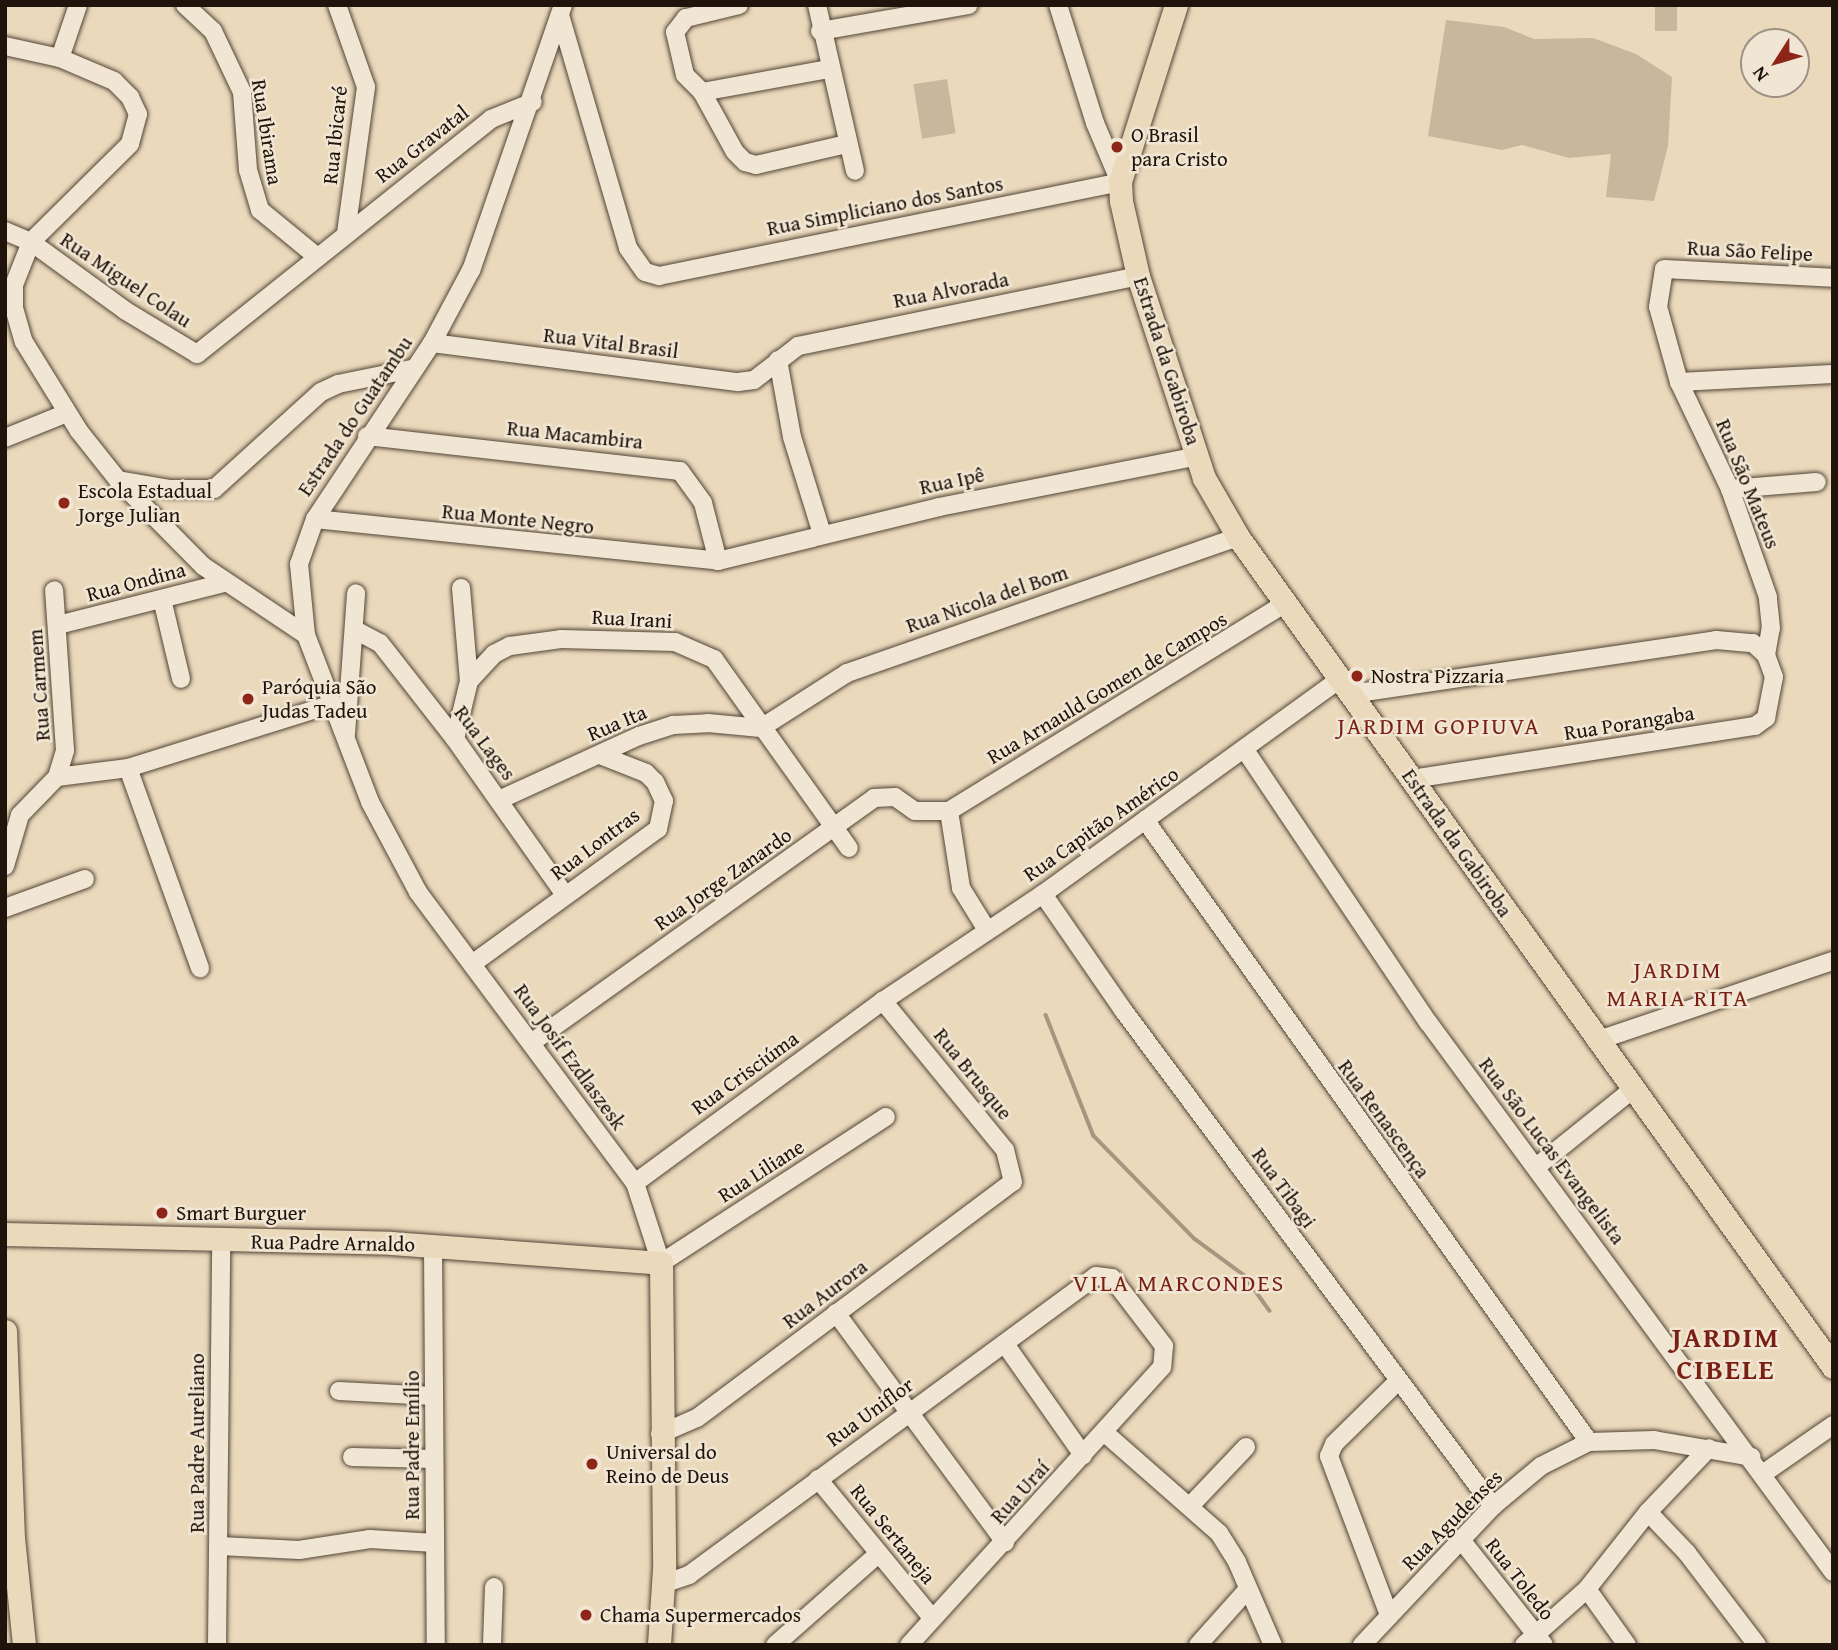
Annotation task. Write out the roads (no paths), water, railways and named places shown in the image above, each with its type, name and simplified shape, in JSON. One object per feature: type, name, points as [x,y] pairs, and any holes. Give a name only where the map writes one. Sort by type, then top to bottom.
[{"type":"main road","name":"Estrada da Gabiroba","points":[[1176,5],[1120,182],[1124,220],[1138,275],[1204,478],[1238,537],[1287,602],[1596,1041],[1831,1360]]},
{"type":"main road","name":"Rua Padre Arnaldo","points":[[5,1234],[433,1245],[661,1263]]},
{"type":"main road","points":[[659,1645],[663,1584],[661,1263]]},
{"type":"main road","points":[[5,1331],[13,1538],[24,1645]]},
{"type":"street","points":[[60,58],[78,5]]},
{"type":"street","name":"Rua Ibirama","points":[[185,5],[213,32],[242,92],[248,170],[260,210],[315,255]]},
{"type":"street","name":"Rua Ibicaré","points":[[337,5],[366,87],[346,233]]},
{"type":"street","points":[[739,5],[678,23],[677,57],[685,75],[702,92],[745,162],[756,165],[847,144]]},
{"type":"street","points":[[817,5],[828,69],[855,171]]},
{"type":"street","points":[[820,31],[969,5]]},
{"type":"street","points":[[1058,5],[1095,123],[1120,182]]},
{"type":"street","name":"Rua Simpliciano dos Santos","points":[[561,10],[628,247],[645,272],[659,276],[1120,182]]},
{"type":"street","name":"Estrada do Guatambu","points":[[418,892],[370,802],[306,635],[299,564],[315,519],[367,436],[432,343],[471,270],[533,102],[561,10]]},
{"type":"street","points":[[5,46],[60,58],[114,81],[130,97],[138,114],[137,131],[117,159],[31,242],[14,285],[14,308],[24,342],[67,413],[118,480],[224,583],[306,635]]},
{"type":"street","points":[[702,92],[828,69]]},
{"type":"street","name":"Rua Gravatal","points":[[197,354],[315,255],[491,119],[533,102]]},
{"type":"street","name":"Rua Miguel Colau","points":[[5,231],[31,242],[126,312],[197,354]]},
{"type":"street","name":"Rua São Felipe","points":[[1664,269],[1833,278]]},
{"type":"street","name":"Rua São Mateus","points":[[1664,269],[1659,323],[1679,382],[1730,489],[1768,597],[1771,628],[1766,655],[1774,677],[1766,718]]},
{"type":"street","name":"Rua Alvorada","points":[[778,360],[798,346],[835,337],[1138,275]]},
{"type":"street","name":"Rua Vital Brasil","points":[[432,343],[738,382],[754,380],[778,360]]},
{"type":"street","points":[[778,360],[792,437],[822,534]]},
{"type":"street","points":[[118,480],[170,489],[214,489],[321,392],[338,384],[412,369]]},
{"type":"street","points":[[1679,382],[1833,374]]},
{"type":"street","points":[[5,438],[67,413]]},
{"type":"street","name":"Rua Macambira","points":[[367,436],[680,471],[704,503],[718,561]]},
{"type":"street","name":"Rua Ipê","points":[[718,561],[822,534],[1198,456]]},
{"type":"street","points":[[1730,489],[1817,482]]},
{"type":"street","name":"Rua Monte Negro","points":[[315,519],[718,561]]},
{"type":"street","name":"Rua Nicola del Bom","points":[[761,728],[847,673],[1238,537]]},
{"type":"street","name":"Rua Ondina","points":[[58,625],[224,583]]},
{"type":"street","points":[[461,588],[469,681]]},
{"type":"street","name":"Rua Carmem","points":[[54,590],[65,750],[57,777]]},
{"type":"street","points":[[346,738],[356,631],[356,593]]},
{"type":"street","points":[[163,599],[181,679]]},
{"type":"street","name":"Rua Arnauld Gomen de Campos","points":[[949,811],[1287,602]]},
{"type":"street","name":"Rua Lages","points":[[356,631],[380,643],[455,739],[565,895]]},
{"type":"street","points":[[1346,686],[1716,640],[1753,643],[1766,655]]},
{"type":"street","name":"Rua Irani","points":[[455,739],[469,681],[494,654],[528,641],[675,642],[714,659],[849,848]]},
{"type":"street","name":"Rua Capitão Américo","points":[[883,1001],[1042,894],[1245,750],[1346,686]]},
{"type":"street","points":[[5,866],[20,815],[57,777],[128,768],[332,704]]},
{"type":"street","name":"Rua Porangaba","points":[[1412,779],[1755,726],[1766,718]]},
{"type":"street","name":"Rua Ita","points":[[499,800],[673,725],[708,723],[761,728]]},
{"type":"street","name":"Rua São Lucas Evangelista","points":[[1245,750],[1428,1022],[1764,1473],[1833,1572]]},
{"type":"street","name":"Rua Lontras","points":[[472,964],[658,829],[664,801],[646,773],[600,755]]},
{"type":"street","points":[[128,768],[200,968]]},
{"type":"street","name":"Rua Jorge Zanardo","points":[[531,1043],[881,795],[895,797],[915,811],[949,811]]},
{"type":"street","points":[[949,811],[961,888],[987,930]]},
{"type":"street","name":"Rua Renascença","points":[[1145,820],[1589,1442]]},
{"type":"street","points":[[5,908],[85,879]]},
{"type":"street","name":"Rua Josif Ezdlaszesk","points":[[418,892],[635,1183],[661,1263]]},
{"type":"street","name":"Rua Tibagi","points":[[1042,894],[1398,1381],[1493,1506]]},
{"type":"street","points":[[1596,1041],[1833,961]]},
{"type":"street","name":"Rua Brusque","points":[[883,1001],[1005,1150],[1013,1182]]},
{"type":"street","name":"Rua Crisciúma","points":[[635,1183],[883,1001]]},
{"type":"street","points":[[1536,1167],[1633,1089]]},
{"type":"street","name":"Rua Liliane","points":[[661,1263],[886,1117]]},
{"type":"street","name":"Rua Aurora","points":[[660,1434],[697,1419],[1013,1182]]},
{"type":"street","name":"Rua Padre Aureliano","points":[[217,1645],[220,1546],[220,1241]]},
{"type":"street","name":"Rua Padre Emílio","points":[[433,1245],[436,1645]]},
{"type":"street","name":"Rua Uniflor","points":[[663,1584],[689,1575],[1096,1276],[1104,1275],[1119,1284],[1164,1346],[1162,1367]]},
{"type":"street","points":[[836,1313],[1005,1542]]},
{"type":"street","points":[[1005,1343],[1083,1455]]},
{"type":"street","name":"Rua Uraí","points":[[909,1645],[1105,1433],[1162,1367]]},
{"type":"street","points":[[1389,1615],[1329,1456],[1334,1444],[1398,1381]]},
{"type":"street","points":[[339,1391],[434,1396]]},
{"type":"street","points":[[1764,1473],[1833,1424]]},
{"type":"street","points":[[1105,1433],[1219,1532],[1273,1645]]},
{"type":"street","name":"Rua Agudenses","points":[[1362,1645],[1493,1506],[1541,1466],[1589,1442],[1654,1440],[1752,1457]]},
{"type":"street","points":[[1191,1505],[1246,1447]]},
{"type":"street","points":[[1534,1642],[1587,1588],[1648,1511],[1709,1448]]},
{"type":"street","points":[[352,1457],[435,1459]]},
{"type":"street","name":"Rua Sertaneja","points":[[818,1479],[877,1555],[932,1618]]},
{"type":"street","points":[[1648,1511],[1687,1553],[1757,1645]]},
{"type":"street","points":[[220,1546],[299,1550],[369,1539],[435,1543]]},
{"type":"street","name":"Rua Toledo","points":[[1462,1541],[1534,1642]]},
{"type":"street","points":[[775,1645],[877,1555]]},
{"type":"street","points":[[492,1645],[494,1587]]},
{"type":"street","points":[[1587,1588],[1627,1645]]},
{"type":"street","points":[[1198,1645],[1248,1589]]},
{"type":"waterway","points":[[1046,1015],[1094,1136],[1195,1239],[1244,1275],[1270,1311]]},
{"type":"place","name":"O Brasil para Cristo","points":[[1117,147]]},
{"type":"place","name":"Escola Estadual Jorge Julian","points":[[64,503]]},
{"type":"place","name":"Nostra Pizzaria","points":[[1357,676]]},
{"type":"place","name":"Paróquia São Judas Tadeu","points":[[248,699]]},
{"type":"place","name":"Smart Burguer","points":[[162,1213]]},
{"type":"place","name":"Universal do Reino de Deus","points":[[592,1464]]},
{"type":"place","name":"Chama Supermercados","points":[[586,1615]]},
{"type":"district","name":"JARDIM GOPIUVA","points":[[1439,726]]},
{"type":"district","name":"JARDIM MARIA RITA","points":[[1678,984]]},
{"type":"district","name":"VILA MARCONDES","points":[[1179,1283]]},
{"type":"district","name":"JARDIM CIBELE","points":[[1726,1353]]}]
